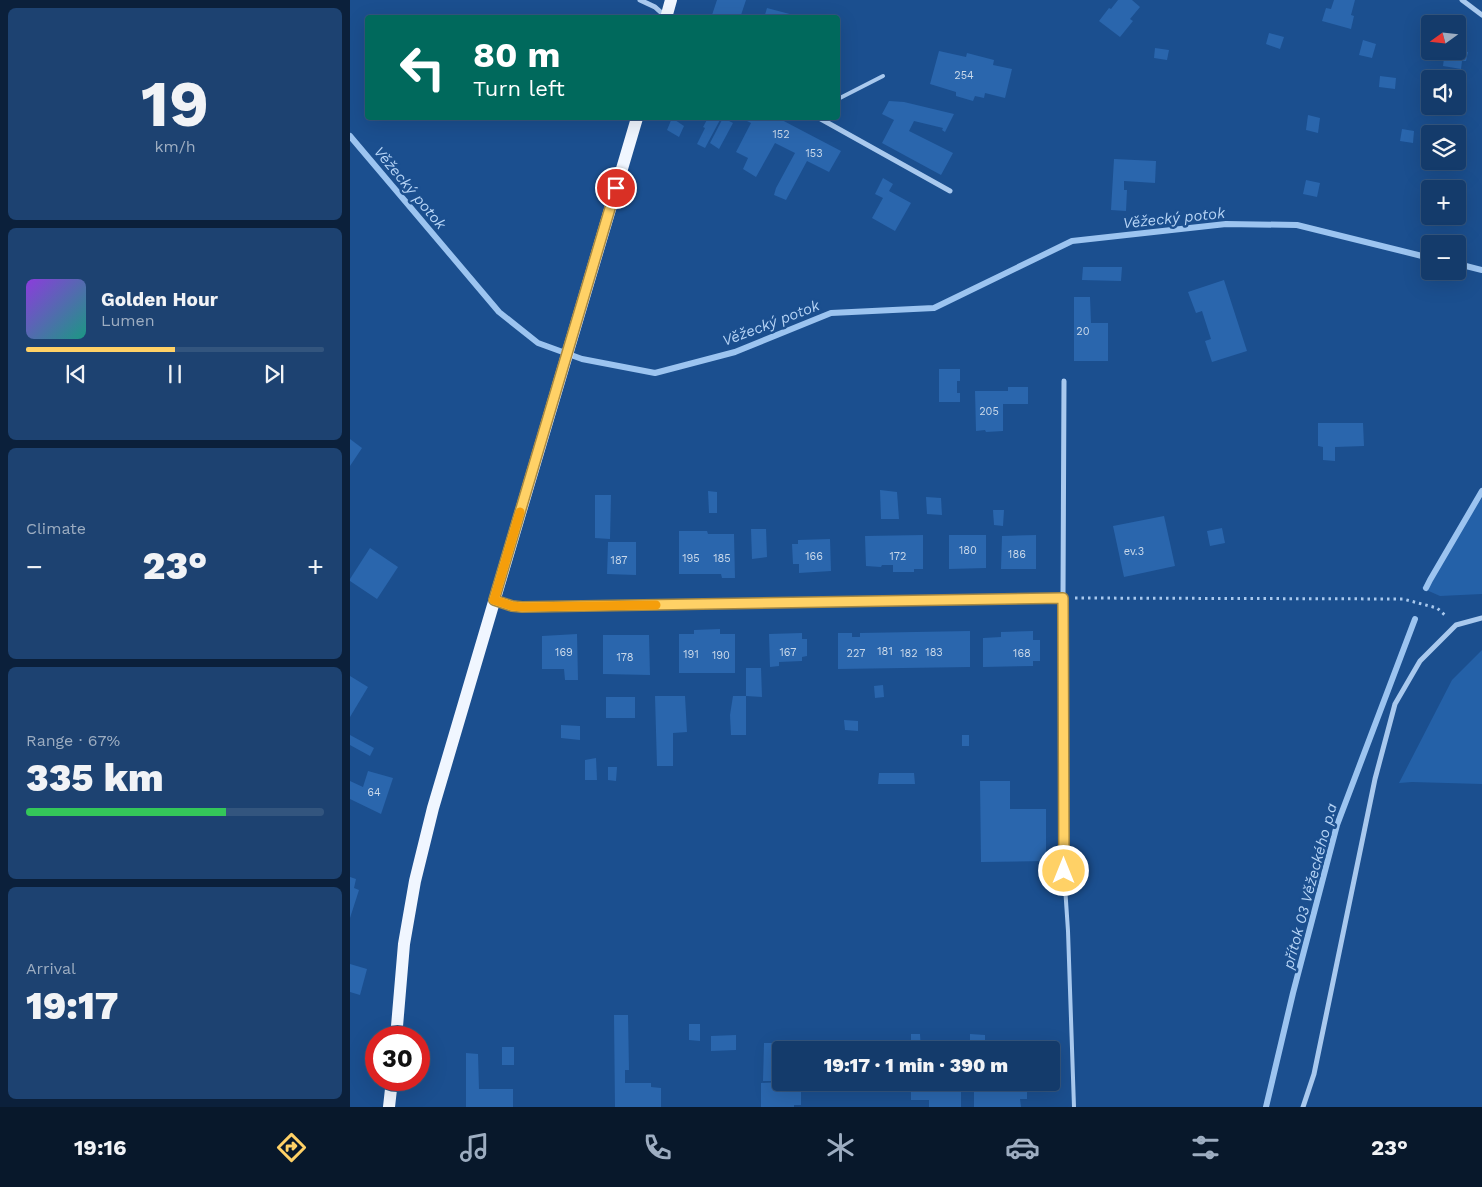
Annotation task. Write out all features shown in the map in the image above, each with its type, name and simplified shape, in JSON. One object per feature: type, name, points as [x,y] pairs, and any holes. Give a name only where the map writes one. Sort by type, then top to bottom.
[{"type":"main road","points":[[667,15],[671,0]]},
{"type":"main road","points":[[397,1026],[404,944],[415,881],[433,808],[636,120]]},
{"type":"main road","points":[[389,1107],[391,1091]]},
{"type":"street","points":[[640,0],[655,7],[665,15]]},
{"type":"street","points":[[1462,0],[1482,15]]},
{"type":"street","points":[[823,120],[950,191]]},
{"type":"street","points":[[1064,381],[1064,871]]},
{"type":"street","points":[[494,600],[522,607],[1063,598]]},
{"type":"street","points":[[1303,1107],[1314,1074],[1375,779],[1395,704],[1420,661],[1456,625],[1482,618]]},
{"type":"lane","points":[[840,98],[883,76]]},
{"type":"lane","points":[[1064,871],[1074,1107]]},
{"type":"path","points":[[1063,598],[1403,599],[1437,608],[1456,625]]},
{"type":"shaded area","points":[[1482,498],[1482,594],[1440,596],[1422,588]]},
{"type":"shaded area","points":[[1482,650],[1482,784],[1399,783],[1452,680]]},
{"type":"building","points":[[717,0],[746,0],[741,15],[712,15]]},
{"type":"building","points":[[1118,0],[1132,0],[1140,7],[1130,19],[1133,21],[1120,37],[1099,21]]},
{"type":"building","points":[[1334,0],[1355,0],[1351,15],[1354,16],[1351,29],[1322,21],[1326,8],[1331,9]]},
{"type":"building","points":[[767,8],[793,15],[765,15]]},
{"type":"building","points":[[1269,33],[1284,37],[1280,49],[1266,44]]},
{"type":"building","points":[[1363,40],[1376,44],[1372,58],[1359,55]]},
{"type":"building","points":[[1155,48],[1169,50],[1167,60],[1154,58]]},
{"type":"building","points":[[939,51],[966,57],[967,53],[994,60],[993,65],[1012,69],[1005,98],[985,93],[984,98],[975,96],[973,101],[956,96],[956,92],[930,84]]},
{"type":"building","points":[[1466,52],[1468,52],[1466,61],[1462,61],[1461,69],[1443,66],[1444,60],[1466,60]]},
{"type":"building","points":[[1380,76],[1396,78],[1395,89],[1379,87]]},
{"type":"building","points":[[889,101],[904,102],[954,114],[945,132],[942,130],[943,128],[914,121],[909,131],[953,153],[941,175],[882,143],[894,120],[882,114]]},
{"type":"building","points":[[1308,115],[1320,118],[1318,133],[1306,130]]},
{"type":"building","points":[[671,120],[675,120],[684,126],[679,137],[667,130]]},
{"type":"building","points":[[707,120],[720,120],[705,148],[697,144],[705,128],[703,127]]},
{"type":"building","points":[[722,120],[733,123],[719,149],[710,143]]},
{"type":"building","points":[[745,120],[782,120],[841,151],[829,172],[807,161],[786,200],[774,195],[795,153],[775,143],[756,177],[743,169],[748,158],[736,152],[751,123]]},
{"type":"building","points":[[1402,129],[1414,131],[1413,143],[1400,141]]},
{"type":"building","points":[[1114,159],[1156,161],[1155,183],[1124,181],[1124,190],[1127,190],[1126,211],[1111,210]]},
{"type":"building","points":[[883,178],[893,184],[889,191],[911,203],[895,231],[872,218],[883,198],[875,194]]},
{"type":"building","points":[[1306,180],[1320,183],[1317,197],[1303,194]]},
{"type":"building","points":[[1083,267],[1122,267],[1121,281],[1082,280]]},
{"type":"building","points":[[1224,280],[1247,351],[1212,362],[1205,341],[1211,339],[1202,311],[1196,313],[1188,292]]},
{"type":"building","points":[[1074,297],[1090,297],[1091,323],[1108,323],[1108,361],[1074,361]]},
{"type":"building","points":[[939,369],[960,369],[957,393],[960,393],[960,402],[939,402]]},
{"type":"building","points":[[1008,387],[1028,387],[1028,404],[1003,404],[1003,431],[976,431],[975,391],[1008,391]]},
{"type":"building","points":[[1318,423],[1363,423],[1364,446],[1335,447],[1335,461],[1323,460],[1323,447],[1318,446]]},
{"type":"building","points":[[350,439],[362,448],[350,466]]},
{"type":"building","points":[[880,490],[897,492],[899,519],[881,519]]},
{"type":"building","points":[[708,491],[717,492],[717,513],[709,513]]},
{"type":"building","points":[[595,495],[611,495],[610,539],[595,538]]},
{"type":"building","points":[[926,497],[941,498],[942,515],[927,514]]},
{"type":"building","points":[[993,510],[1004,510],[1003,526],[994,525]]},
{"type":"building","points":[[1164,516],[1175,566],[1124,577],[1113,526]]},
{"type":"building","points":[[1222,528],[1225,543],[1210,546],[1207,531]]},
{"type":"building","points":[[751,529],[766,529],[767,557],[752,559]]},
{"type":"building","points":[[679,531],[707,531],[708,534],[734,534],[735,578],[722,578],[721,574],[679,574]]},
{"type":"building","points":[[923,535],[923,569],[914,569],[914,572],[893,572],[893,565],[882,565],[881,567],[866,566],[865,536]]},
{"type":"building","points":[[949,535],[986,535],[986,568],[949,569]]},
{"type":"building","points":[[1036,535],[1036,569],[1001,569],[1002,536]]},
{"type":"building","points":[[830,539],[831,571],[799,573],[799,564],[793,564],[792,544],[798,544],[798,540]]},
{"type":"building","points":[[608,542],[636,542],[636,575],[607,574]]},
{"type":"building","points":[[370,548],[398,567],[377,599],[350,581]]},
{"type":"building","points":[[720,629],[720,634],[735,634],[735,673],[679,673],[679,634],[694,634],[694,630]]},
{"type":"building","points":[[970,631],[970,667],[838,669],[838,633],[852,633],[852,637],[860,637],[860,633]]},
{"type":"building","points":[[1033,631],[1033,640],[1040,640],[1040,661],[1033,661],[1033,666],[983,667],[983,638],[1001,637],[1001,632]]},
{"type":"building","points":[[802,633],[802,639],[807,639],[807,656],[802,657],[802,661],[779,662],[779,666],[770,667],[769,634]]},
{"type":"building","points":[[577,634],[578,680],[565,680],[564,669],[542,669],[542,636]]},
{"type":"building","points":[[603,635],[649,635],[650,675],[603,674]]},
{"type":"building","points":[[746,668],[761,668],[762,697],[746,696]]},
{"type":"building","points":[[350,676],[368,687],[350,717]]},
{"type":"building","points":[[883,685],[884,697],[875,698],[874,686]]},
{"type":"building","points":[[655,696],[685,696],[687,732],[673,733],[673,766],[657,766]]},
{"type":"building","points":[[733,696],[746,696],[746,735],[731,735],[730,715]]},
{"type":"building","points":[[606,697],[635,697],[635,718],[606,718]]},
{"type":"building","points":[[844,720],[858,721],[858,731],[845,730]]},
{"type":"building","points":[[561,725],[580,726],[580,740],[561,738]]},
{"type":"building","points":[[350,735],[374,748],[370,756],[350,745]]},
{"type":"building","points":[[962,735],[969,735],[969,746],[962,746]]},
{"type":"building","points":[[596,758],[597,780],[585,780],[585,760]]},
{"type":"building","points":[[608,767],[617,767],[616,781],[608,780]]},
{"type":"building","points":[[368,771],[393,778],[381,814],[350,799],[350,781],[363,787]]},
{"type":"building","points":[[879,773],[914,773],[915,784],[878,784]]},
{"type":"building","points":[[980,781],[1010,781],[1010,809],[1046,809],[1046,861],[981,862]]},
{"type":"building","points":[[350,877],[356,879],[354,888],[359,890],[350,918]]},
{"type":"building","points":[[350,964],[367,969],[360,995],[350,992]]},
{"type":"building","points":[[614,1015],[628,1015],[629,1070],[625,1070],[625,1083],[651,1083],[651,1087],[661,1088],[661,1107],[615,1107]]},
{"type":"building","points":[[689,1024],[700,1024],[700,1041],[689,1040]]},
{"type":"building","points":[[911,1034],[920,1034],[920,1041],[911,1041]]},
{"type":"building","points":[[970,1034],[985,1035],[985,1041],[970,1041]]},
{"type":"building","points":[[736,1035],[736,1050],[711,1051],[711,1036]]},
{"type":"building","points":[[764,1043],[772,1043],[772,1081],[763,1081]]},
{"type":"building","points":[[502,1047],[514,1047],[514,1065],[502,1065]]},
{"type":"building","points":[[466,1053],[478,1054],[479,1089],[513,1089],[513,1107],[466,1107]]},
{"type":"building","points":[[772,1082],[772,1091],[801,1091],[801,1105],[794,1105],[794,1107],[761,1107],[761,1083]]},
{"type":"building","points":[[911,1091],[961,1091],[961,1107],[929,1107],[929,1100],[911,1100]]},
{"type":"building","points":[[974,1091],[1027,1091],[1027,1099],[1020,1099],[1021,1107],[974,1107]]},
{"type":"waterway","name":"Věžecký potok","points":[[350,136],[499,312],[538,343],[582,359],[655,373],[735,352],[831,313],[934,308],[1072,241],[1226,224],[1297,225],[1421,256]]},
{"type":"waterway","name":"Věžecký potok","points":[[1466,266],[1482,270]]},
{"type":"waterway","name":"přítok 03 Věžeckého p.a","points":[[1426,588],[1482,491]]},
{"type":"waterway","name":"přítok 03 Věžeckého p.a","points":[[1266,1107],[1293,993],[1337,825],[1415,619]]},
{"type":"slow traffic","points":[[520,512],[494,600],[522,607],[656,605]]},
{"type":"route","points":[[616,188],[494,600],[522,607],[1063,598],[1064,871]]}]
